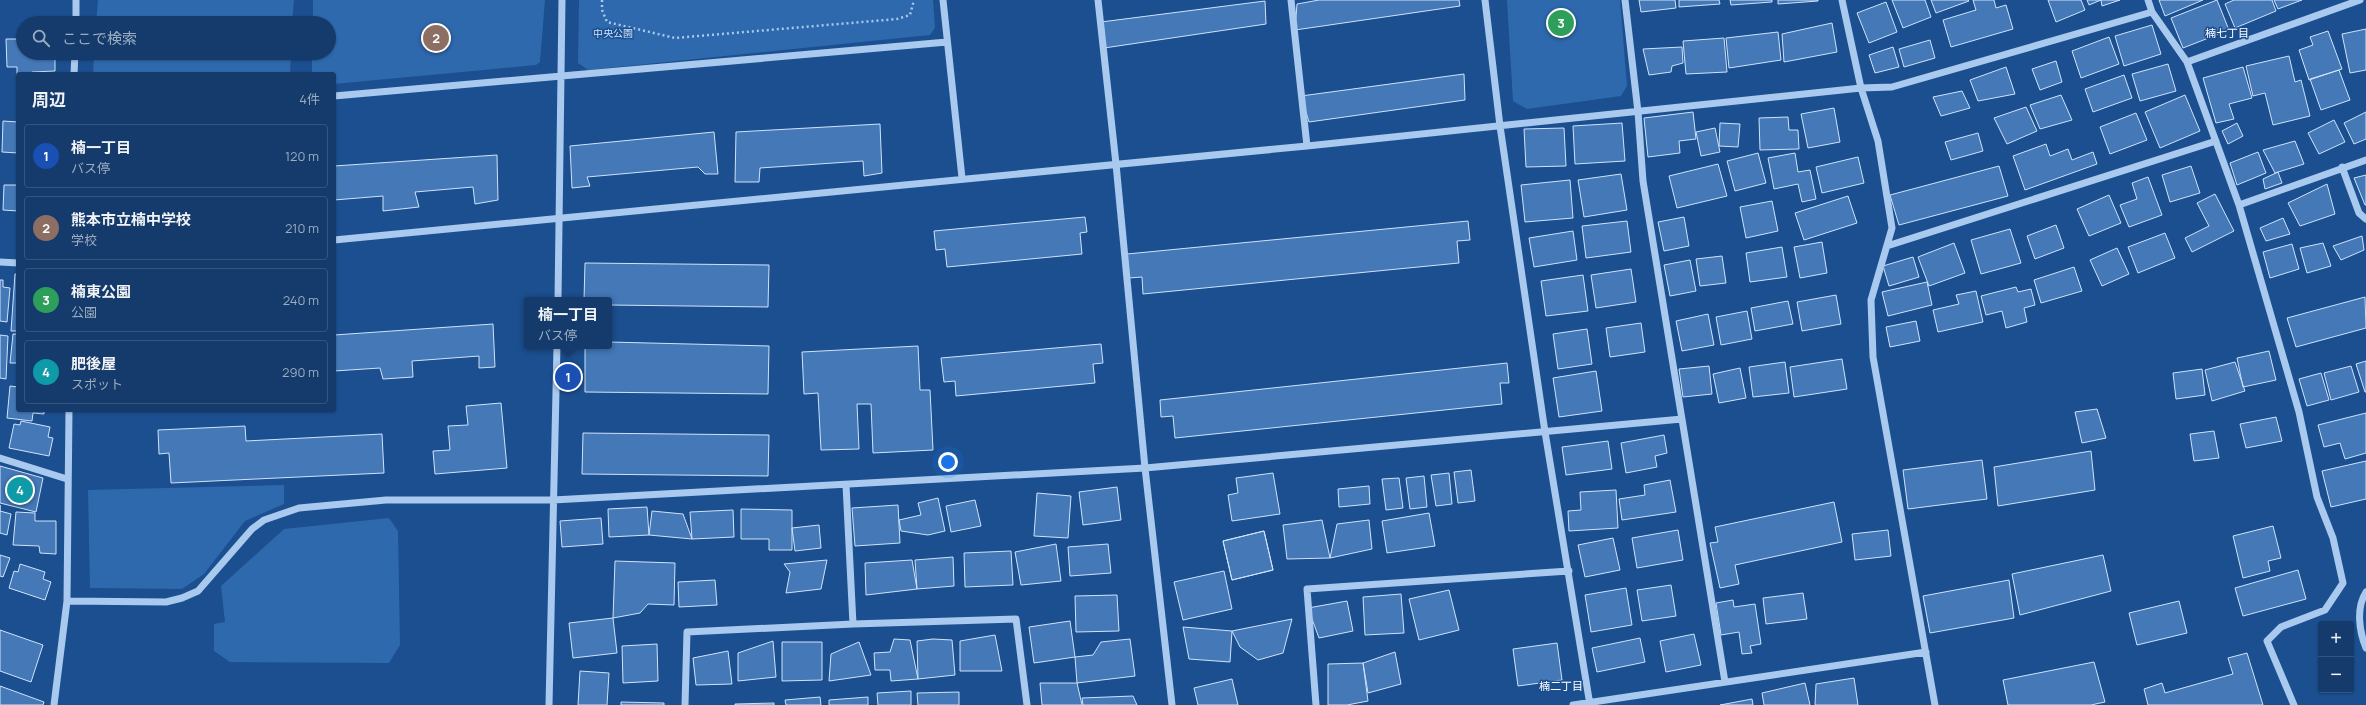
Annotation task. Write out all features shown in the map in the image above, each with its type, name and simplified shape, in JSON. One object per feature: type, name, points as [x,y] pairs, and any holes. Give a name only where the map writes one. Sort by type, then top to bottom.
[{"type":"street","points":[[76,0],[76,16]]},
{"type":"street","points":[[558,297],[561,218],[560,77],[562,0]]},
{"type":"street","points":[[943,0],[962,178]]},
{"type":"street","points":[[1098,0],[1116,164],[1145,468],[1172,705]]},
{"type":"street","points":[[1291,0],[1307,146]]},
{"type":"street","points":[[1485,0],[1500,126],[1545,432],[1590,704]]},
{"type":"street","points":[[1625,0],[1638,112],[1643,181],[1726,682]]},
{"type":"street","points":[[1842,0],[1861,88],[1878,142],[1892,228],[1871,300],[1873,357],[1935,705]]},
{"type":"street","points":[[2148,0],[2152,12],[2187,62],[2239,205],[2299,412],[2317,497],[2333,538],[2343,583],[2324,610],[2281,627],[2267,641],[2294,705]]},
{"type":"street","points":[[2187,62],[2360,0]]},
{"type":"street","points":[[336,240],[962,178],[1307,146],[1861,88],[1892,87],[2152,12]]},
{"type":"street","points":[[336,96],[948,42]]},
{"type":"street","points":[[74,72],[75,60]]},
{"type":"street","points":[[1887,246],[2216,141]]},
{"type":"street","points":[[2239,205],[2342,167],[2366,160]]},
{"type":"street","points":[[2342,167],[2359,213],[2366,218]]},
{"type":"street","points":[[0,262],[16,263]]},
{"type":"street","points":[[549,705],[557,349]]},
{"type":"street","points":[[54,705],[67,601],[67,479],[69,412]]},
{"type":"street","points":[[67,601],[166,602],[182,598],[198,591],[252,529],[264,520],[299,508],[386,500],[553,500],[1145,468],[1682,419]]},
{"type":"street","points":[[0,458],[67,479]]},
{"type":"street","points":[[846,485],[853,624]]},
{"type":"street","points":[[1316,705],[1307,589],[1569,572]]},
{"type":"street","points":[[2366,592],[2360,602],[2366,648]]},
{"type":"street","points":[[685,705],[687,632],[853,624],[1016,619],[1026,705]]},
{"type":"street","points":[[1573,705],[1590,704],[1926,652]]},
{"type":"path","points":[[602,0],[602,10],[607,22],[675,38],[897,19],[910,15],[914,0]]},
{"type":"green space","points":[[98,0],[294,0],[293,16],[97,16]]},
{"type":"green space","points":[[313,0],[545,0],[540,62],[536,65],[336,84],[336,72],[312,72],[312,60],[336,60],[336,16],[313,16]]},
{"type":"green space","name":"中央公園","points":[[579,0],[933,0],[935,28],[930,35],[588,70],[578,63]]},
{"type":"green space","points":[[1507,0],[1620,0],[1627,86],[1621,96],[1527,109],[1513,101]]},
{"type":"green space","points":[[94,60],[291,60],[290,72],[93,72]]},
{"type":"green space","points":[[284,485],[284,504],[245,521],[204,574],[182,589],[90,588],[88,490]]},
{"type":"green space","points":[[389,518],[398,531],[400,645],[389,663],[230,662],[214,651],[214,624],[225,622],[221,586],[284,529]]},
{"type":"building","points":[[1319,0],[1459,0],[1460,6],[1295,30],[1297,4]]},
{"type":"building","points":[[1639,0],[1675,0],[1676,8],[1641,12]]},
{"type":"building","points":[[1679,0],[1719,0],[1720,4],[1679,7]]},
{"type":"building","points":[[1730,0],[1772,0],[1772,2],[1731,5]]},
{"type":"building","points":[[1778,0],[1818,0],[1818,1],[1778,4]]},
{"type":"building","points":[[1892,0],[1925,0],[1931,17],[1903,28]]},
{"type":"building","points":[[1931,0],[1968,0],[1969,1],[1936,13]]},
{"type":"building","points":[[1973,0],[1994,0],[1996,8],[2006,5],[2013,29],[1951,47],[1943,20],[1976,10]]},
{"type":"building","points":[[2048,0],[2081,0],[2085,10],[2056,22]]},
{"type":"building","points":[[2087,0],[2101,0],[2089,5]]},
{"type":"building","points":[[2101,0],[2120,0],[2102,6]]},
{"type":"building","points":[[2159,0],[2203,0],[2165,16]]},
{"type":"building","points":[[2217,0],[2229,30],[2183,48],[2171,18]]},
{"type":"building","points":[[2234,0],[2272,0],[2276,11],[2235,28],[2225,4]]},
{"type":"building","points":[[2274,0],[2302,0],[2278,9]]},
{"type":"building","points":[[1265,1],[1266,24],[1104,48],[1101,22]]},
{"type":"building","points":[[1886,2],[1897,32],[1869,43],[1857,13]]},
{"type":"building","points":[[1832,23],[1837,52],[1784,62],[1782,34]]},
{"type":"building","points":[[2152,25],[2161,54],[2124,66],[2115,36]]},
{"type":"building","points":[[2366,29],[2366,70],[2350,73],[2342,34]]},
{"type":"building","points":[[2328,31],[2342,69],[2309,80],[2299,50],[2313,45],[2310,37]]},
{"type":"building","points":[[1778,32],[1781,60],[1729,68],[1726,38]]},
{"type":"building","points":[[2109,37],[2119,64],[2081,78],[2072,51]]},
{"type":"building","points":[[1724,38],[1727,72],[1686,74],[1683,41]]},
{"type":"building","points":[[6,39],[16,39],[16,60],[55,60],[55,71],[17,72],[17,67],[7,67]]},
{"type":"building","points":[[1930,40],[1935,58],[1904,67],[1899,49]]},
{"type":"building","points":[[1682,47],[1683,63],[1672,66],[1671,72],[1649,75],[1643,49]]},
{"type":"building","points":[[1893,47],[1899,67],[1875,73],[1869,55]]},
{"type":"building","points":[[2289,56],[2295,82],[2301,80],[2310,116],[2273,125],[2265,93],[2253,96],[2246,66]]},
{"type":"building","points":[[2056,61],[2062,82],[2040,90],[2032,69]]},
{"type":"building","points":[[2168,64],[2176,91],[2140,101],[2132,74]]},
{"type":"building","points":[[2006,67],[2015,94],[1978,101],[1970,80]]},
{"type":"building","points":[[2243,67],[2252,98],[2229,104],[2234,119],[2216,123],[2203,78]]},
{"type":"building","points":[[2339,70],[2350,100],[2321,110],[2310,79]]},
{"type":"building","points":[[1464,74],[1465,100],[1309,122],[1301,96]]},
{"type":"building","points":[[2124,75],[2132,98],[2093,112],[2085,89]]},
{"type":"building","points":[[1962,91],[1970,108],[1941,116],[1933,97]]},
{"type":"building","points":[[2061,95],[2072,120],[2040,129],[2030,105]]},
{"type":"building","points":[[2185,95],[2200,131],[2160,148],[2145,112]]},
{"type":"building","points":[[2026,107],[2037,131],[2007,144],[1994,118]]},
{"type":"building","points":[[1834,108],[1840,142],[1808,148],[1801,114]]},
{"type":"building","points":[[1693,112],[1696,139],[1679,141],[1680,153],[1648,157],[1644,118]]},
{"type":"building","points":[[2366,112],[2366,139],[2354,144],[2344,123]]},
{"type":"building","points":[[2136,113],[2147,140],[2110,154],[2100,127]]},
{"type":"building","points":[[1788,117],[1789,130],[1798,130],[1799,149],[1760,150],[1759,118]]},
{"type":"building","points":[[2334,120],[2345,142],[2319,154],[2308,133]]},
{"type":"building","points":[[3,121],[16,122],[16,153],[2,152]]},
{"type":"building","points":[[1622,123],[1625,161],[1575,164],[1573,126]]},
{"type":"building","points":[[1720,123],[1740,124],[1738,147],[1719,146]]},
{"type":"building","points":[[2237,123],[2243,136],[2228,144],[2222,131]]},
{"type":"building","points":[[880,124],[882,173],[864,176],[863,161],[760,168],[759,182],[735,182],[736,132]]},
{"type":"building","points":[[1564,128],[1566,166],[1526,167],[1524,129]]},
{"type":"building","points":[[1715,128],[1720,152],[1701,156],[1696,132]]},
{"type":"building","points":[[714,132],[718,174],[705,174],[698,167],[587,177],[590,186],[572,188],[570,146]]},
{"type":"building","points":[[1978,133],[1983,151],[1951,160],[1945,142]]},
{"type":"building","points":[[2295,141],[2304,164],[2275,173],[2263,150]]},
{"type":"building","points":[[2046,144],[2050,156],[2068,149],[2072,160],[2093,152],[2097,164],[2025,190],[2013,156]]},
{"type":"building","points":[[2258,152],[2266,173],[2237,185],[2230,163]]},
{"type":"building","points":[[1758,153],[1766,183],[1735,191],[1727,161]]},
{"type":"building","points":[[1795,153],[1798,172],[1810,170],[1816,199],[1802,202],[1798,184],[1774,189],[1768,158]]},
{"type":"building","points":[[497,155],[498,200],[475,204],[473,187],[415,192],[419,207],[383,211],[383,196],[336,200],[336,166]]},
{"type":"building","points":[[1858,157],[1864,183],[1822,193],[1816,167]]},
{"type":"building","points":[[1718,164],[1727,196],[1677,208],[1669,176]]},
{"type":"building","points":[[1999,166],[2008,196],[1899,225],[1890,195]]},
{"type":"building","points":[[2191,166],[2200,193],[2170,202],[2162,175]]},
{"type":"building","points":[[2278,172],[2282,183],[2265,189],[2263,179]]},
{"type":"building","points":[[1621,174],[1627,210],[1584,217],[1578,180]]},
{"type":"building","points":[[2366,175],[2366,205],[2365,205],[2354,178]]},
{"type":"building","points":[[2148,177],[2162,215],[2129,227],[2120,205],[2137,199],[2132,183]]},
{"type":"building","points":[[1570,180],[1573,218],[1525,222],[1521,185]]},
{"type":"building","points":[[2327,184],[2335,214],[2300,226],[2288,203]]},
{"type":"building","points":[[4,185],[16,185],[16,211],[3,210]]},
{"type":"building","points":[[2215,194],[2234,231],[2192,252],[2185,238],[2209,226],[2197,203]]},
{"type":"building","points":[[2109,195],[2121,223],[2089,236],[2077,209]]},
{"type":"building","points":[[1848,196],[1857,223],[1804,240],[1795,213]]},
{"type":"building","points":[[1772,201],[1778,231],[1746,238],[1740,207]]},
{"type":"building","points":[[1085,217],[1087,232],[1080,233],[1082,254],[947,267],[945,249],[936,250],[934,231]]},
{"type":"building","points":[[1684,217],[1689,246],[1664,251],[1658,222]]},
{"type":"building","points":[[2283,218],[2290,234],[2266,241],[2260,228]]},
{"type":"building","points":[[1468,221],[1470,240],[1457,241],[1459,263],[1143,294],[1142,277],[1129,278],[1127,254]]},
{"type":"building","points":[[1627,221],[1631,252],[1586,258],[1582,226]]},
{"type":"building","points":[[2056,225],[2064,248],[2035,259],[2027,236]]},
{"type":"building","points":[[2010,229],[2021,263],[1981,274],[1971,240]]},
{"type":"building","points":[[1573,231],[1577,260],[1534,267],[1529,238]]},
{"type":"building","points":[[2165,233],[2175,258],[2138,273],[2128,247]]},
{"type":"building","points":[[2362,236],[2364,250],[2341,260],[2333,246]]},
{"type":"building","points":[[1822,242],[1827,273],[1800,278],[1794,247]]},
{"type":"building","points":[[1954,243],[1965,273],[1929,286],[1918,257]]},
{"type":"building","points":[[2323,243],[2331,266],[2307,273],[2300,248]]},
{"type":"building","points":[[2292,244],[2299,269],[2270,278],[2263,252]]},
{"type":"building","points":[[1782,247],[1787,277],[1750,282],[1746,253]]},
{"type":"building","points":[[2117,248],[2129,274],[2102,286],[2090,260]]},
{"type":"building","points":[[1722,256],[1726,283],[1700,286],[1696,259]]},
{"type":"building","points":[[1913,257],[1919,277],[1889,286],[1883,266]]},
{"type":"building","points":[[1690,260],[1696,291],[1670,296],[1664,265]]},
{"type":"building","points":[[585,263],[769,265],[768,307],[612,305],[612,297],[584,297]]},
{"type":"building","points":[[2074,267],[2082,291],[2041,303],[2034,280]]},
{"type":"building","points":[[1631,269],[1636,302],[1596,308],[1591,275]]},
{"type":"building","points":[[15,274],[16,274],[16,331],[11,331]]},
{"type":"building","points":[[1583,275],[1588,311],[1546,316],[1541,281]]},
{"type":"building","points":[[0,280],[3,280],[3,287],[10,288],[7,322],[0,321]]},
{"type":"building","points":[[1927,282],[1932,305],[1888,316],[1882,292]]},
{"type":"building","points":[[2016,287],[2018,292],[2031,289],[2035,305],[2024,308],[2027,322],[2006,328],[2002,311],[1986,315],[1981,296]]},
{"type":"building","points":[[1976,291],[1983,322],[1938,332],[1933,310],[1959,304],[1956,295]]},
{"type":"building","points":[[1836,295],[1841,324],[1802,331],[1797,302]]},
{"type":"building","points":[[2365,297],[2366,328],[2296,347],[2287,318]]},
{"type":"building","points":[[1788,301],[1793,324],[1755,331],[1751,308]]},
{"type":"building","points":[[1747,311],[1752,339],[1721,345],[1716,317]]},
{"type":"building","points":[[1708,314],[1714,345],[1682,351],[1676,321]]},
{"type":"building","points":[[1916,321],[1920,341],[1890,347],[1886,327]]},
{"type":"building","points":[[1641,323],[1645,352],[1610,357],[1606,328]]},
{"type":"building","points":[[493,324],[495,367],[479,368],[479,356],[412,361],[413,377],[383,379],[380,368],[336,371],[336,335]]},
{"type":"building","points":[[1587,329],[1592,364],[1558,369],[1553,334]]},
{"type":"building","points":[[13,334],[16,334],[16,363],[10,363]]},
{"type":"building","points":[[0,335],[8,336],[6,379],[0,378]]},
{"type":"building","points":[[612,342],[769,346],[768,394],[585,392],[585,349],[612,349]]},
{"type":"building","points":[[1101,344],[1103,363],[1093,364],[1095,383],[956,396],[955,381],[944,382],[941,358]]},
{"type":"building","points":[[918,346],[920,390],[930,390],[933,450],[873,453],[871,404],[857,404],[859,449],[821,450],[818,393],[804,394],[802,352]]},
{"type":"building","points":[[2269,351],[2276,380],[2243,387],[2237,358]]},
{"type":"building","points":[[1842,359],[1847,389],[1794,397],[1790,367]]},
{"type":"building","points":[[2366,361],[2366,392],[2365,392],[2356,364]]},
{"type":"building","points":[[1785,362],[1789,393],[1753,397],[1749,367]]},
{"type":"building","points":[[2235,362],[2245,391],[2212,401],[2205,370]]},
{"type":"building","points":[[1507,363],[1509,383],[1500,383],[1502,404],[1175,438],[1173,416],[1161,417],[1160,400]]},
{"type":"building","points":[[1709,366],[1712,394],[1683,397],[1679,369]]},
{"type":"building","points":[[2351,366],[2359,392],[2331,400],[2324,373]]},
{"type":"building","points":[[1740,368],[1746,398],[1719,403],[1713,374]]},
{"type":"building","points":[[2202,369],[2205,395],[2176,399],[2173,373]]},
{"type":"building","points":[[1596,371],[1602,411],[1559,417],[1553,378]]},
{"type":"building","points":[[2321,373],[2329,400],[2307,406],[2299,379]]},
{"type":"building","points":[[10,386],[16,387],[16,412],[44,412],[44,414],[33,413],[32,421],[7,418]]},
{"type":"building","points":[[501,403],[507,468],[435,474],[433,451],[450,450],[448,426],[468,425],[466,406]]},
{"type":"building","points":[[2097,409],[2106,438],[2082,443],[2075,412]]},
{"type":"building","points":[[2366,413],[2366,453],[2345,459],[2340,443],[2324,447],[2318,425]]},
{"type":"building","points":[[2276,417],[2282,441],[2246,448],[2240,424]]},
{"type":"building","points":[[21,421],[50,427],[48,437],[53,438],[49,456],[9,448],[14,424],[20,425]]},
{"type":"building","points":[[245,426],[246,441],[382,434],[384,473],[171,483],[169,453],[159,454],[158,430]]},
{"type":"building","points":[[2214,431],[2219,458],[2194,461],[2190,434]]},
{"type":"building","points":[[583,433],[769,435],[768,476],[582,474]]},
{"type":"building","points":[[1664,435],[1667,453],[1655,456],[1657,467],[1626,473],[1621,443]]},
{"type":"building","points":[[1608,441],[1612,469],[1566,475],[1562,447]]},
{"type":"building","points":[[2091,451],[2095,490],[1998,506],[1994,467]]},
{"type":"building","points":[[1982,460],[1987,499],[1908,509],[1903,470]]},
{"type":"building","points":[[2366,461],[2366,499],[2331,507],[2322,471]]},
{"type":"building","points":[[0,466],[43,478],[36,512],[0,503]]},
{"type":"building","points":[[1471,470],[1475,501],[1458,503],[1454,472]]},
{"type":"building","points":[[1273,473],[1280,514],[1232,521],[1228,495],[1238,493],[1236,478]]},
{"type":"building","points":[[1449,473],[1452,504],[1436,506],[1431,475]]},
{"type":"building","points":[[1424,476],[1427,507],[1410,509],[1406,478]]},
{"type":"building","points":[[1399,478],[1403,508],[1386,510],[1382,479]]},
{"type":"building","points":[[1670,480],[1676,512],[1622,520],[1619,499],[1645,495],[1644,485]]},
{"type":"building","points":[[1369,486],[1370,504],[1339,507],[1338,489]]},
{"type":"building","points":[[1117,487],[1121,520],[1083,525],[1079,492]]},
{"type":"building","points":[[1616,490],[1618,528],[1569,531],[1568,511],[1581,510],[1580,492]]},
{"type":"building","points":[[1037,493],[1071,496],[1068,538],[1034,536]]},
{"type":"building","points":[[938,498],[945,531],[928,535],[901,531],[899,520],[921,515],[918,503]]},
{"type":"building","points":[[975,500],[981,526],[951,532],[946,506]]},
{"type":"building","points":[[1834,502],[1842,542],[1735,565],[1739,584],[1720,588],[1710,543],[1718,542],[1715,527]]},
{"type":"building","points":[[898,505],[900,543],[855,546],[852,508]]},
{"type":"building","points":[[647,507],[649,535],[609,537],[608,509]]},
{"type":"building","points":[[741,509],[792,510],[792,550],[769,550],[769,539],[741,539]]},
{"type":"building","points":[[733,510],[734,537],[692,539],[690,512]]},
{"type":"building","points":[[0,511],[11,514],[7,535],[0,533]]},
{"type":"building","points":[[652,511],[683,514],[692,539],[649,535]]},
{"type":"building","points":[[16,512],[35,513],[35,521],[56,521],[56,554],[40,553],[39,546],[13,545]]},
{"type":"building","points":[[1429,513],[1435,546],[1387,553],[1382,521]]},
{"type":"building","points":[[601,518],[603,544],[562,547],[560,521]]},
{"type":"building","points":[[1322,520],[1330,558],[1287,559],[1283,525]]},
{"type":"building","points":[[1369,520],[1372,549],[1330,558],[1337,524]]},
{"type":"building","points":[[819,525],[821,548],[795,551],[792,528]]},
{"type":"building","points":[[2273,526],[2281,558],[2268,561],[2270,571],[2243,578],[2233,536]]},
{"type":"building","points":[[1678,530],[1683,560],[1637,568],[1632,538]]},
{"type":"building","points":[[1888,530],[1891,556],[1855,560],[1852,534]]},
{"type":"building","points":[[1264,531],[1273,570],[1232,580],[1223,541]]},
{"type":"building","points":[[1264,531],[1273,570],[1232,580],[1223,541]]},
{"type":"building","points":[[1613,538],[1620,570],[1585,577],[1578,545]]},
{"type":"building","points":[[1056,544],[1061,581],[1021,585],[1015,552]]},
{"type":"building","points":[[1108,544],[1111,573],[1070,576],[1068,547]]},
{"type":"building","points":[[1011,551],[1013,585],[965,587],[964,553]]},
{"type":"building","points":[[0,555],[10,558],[3,577],[0,576]]},
{"type":"building","points":[[2103,555],[2111,591],[2020,615],[2012,574]]},
{"type":"building","points":[[953,557],[954,586],[917,589],[915,560]]},
{"type":"building","points":[[827,560],[821,589],[786,593],[790,572],[784,564]]},
{"type":"building","points":[[912,560],[917,589],[866,595],[865,563]]},
{"type":"building","points":[[615,561],[675,563],[674,605],[648,604],[640,613],[613,618]]},
{"type":"building","points":[[20,564],[45,572],[43,579],[51,582],[45,600],[9,588],[14,571],[18,572]]},
{"type":"building","points":[[2298,570],[2306,599],[2243,616],[2235,588]]},
{"type":"building","points":[[1224,571],[1232,609],[1183,620],[1174,582]]},
{"type":"building","points":[[715,580],[717,605],[679,607],[678,582]]},
{"type":"building","points":[[2009,580],[2014,618],[1930,633],[1923,596]]},
{"type":"building","points":[[1671,585],[1676,616],[1642,621],[1637,590]]},
{"type":"building","points":[[1626,588],[1632,625],[1591,632],[1585,595]]},
{"type":"building","points":[[1449,590],[1459,630],[1419,640],[1409,599]]},
{"type":"building","points":[[1803,593],[1807,619],[1766,624],[1763,598]]},
{"type":"building","points":[[1401,594],[1404,633],[1365,635],[1363,597]]},
{"type":"building","points":[[1117,595],[1119,631],[1076,632],[1075,596]]},
{"type":"building","points":[[1733,600],[1734,607],[1755,604],[1761,644],[1750,646],[1752,653],[1742,654],[1739,632],[1721,635],[1716,603]]},
{"type":"building","points":[[1347,601],[1353,631],[1319,638],[1308,608]]},
{"type":"building","points":[[2179,601],[2187,633],[2137,645],[2129,613]]},
{"type":"building","points":[[613,618],[617,653],[573,658],[569,623]]},
{"type":"building","points":[[1292,619],[1283,653],[1258,660],[1240,647],[1232,631]]},
{"type":"building","points":[[1070,621],[1075,657],[1034,663],[1029,627]]},
{"type":"building","points":[[1183,627],[1232,631],[1230,662],[1189,659]]},
{"type":"building","points":[[0,630],[43,645],[31,682],[0,671]]},
{"type":"building","points":[[1694,634],[1701,665],[1666,672],[1660,641]]},
{"type":"building","points":[[995,635],[1002,671],[960,671],[960,641]]},
{"type":"building","points":[[1640,638],[1645,662],[1597,672],[1592,648]]},
{"type":"building","points":[[894,639],[910,640],[918,679],[891,681],[890,670],[875,670],[874,653],[890,652]]},
{"type":"building","points":[[933,639],[952,640],[955,675],[918,679],[917,641]]},
{"type":"building","points":[[1130,639],[1135,676],[1077,683],[1075,657],[1093,655],[1101,642]]},
{"type":"building","points":[[773,641],[776,677],[738,681],[738,653]]},
{"type":"building","points":[[782,642],[822,642],[822,680],[782,681]]},
{"type":"building","points":[[859,642],[871,675],[829,681],[831,654]]},
{"type":"building","points":[[1557,643],[1562,680],[1518,686],[1513,649]]},
{"type":"building","points":[[657,644],[658,681],[623,683],[622,646]]},
{"type":"building","points":[[728,651],[732,684],[696,685],[693,658]]},
{"type":"building","points":[[1395,652],[1401,684],[1368,693],[1363,663]]},
{"type":"building","points":[[2247,653],[2263,705],[2148,705],[2144,689],[2162,683],[2165,693],[2233,674],[2228,658]]},
{"type":"building","points":[[2094,662],[2105,702],[2091,705],[2008,705],[2003,680]]},
{"type":"building","points":[[1363,663],[1368,701],[1347,705],[1328,705],[1328,664]]},
{"type":"building","points":[[580,671],[609,673],[607,705],[578,705]]},
{"type":"building","points":[[1854,678],[1858,705],[1815,705],[1816,684]]},
{"type":"building","points":[[1232,679],[1238,705],[1198,705],[1194,688]]},
{"type":"building","points":[[1040,683],[1077,683],[1082,705],[1042,705]]},
{"type":"building","points":[[1805,683],[1810,705],[1764,705],[1762,693]]},
{"type":"building","points":[[0,686],[44,702],[43,705],[0,705]]},
{"type":"building","points":[[911,691],[911,705],[878,705],[877,693]]},
{"type":"building","points":[[959,692],[959,705],[918,705],[917,693]]},
{"type":"building","points":[[1133,696],[1137,705],[1083,705],[1082,698]]},
{"type":"building","points":[[820,697],[821,705],[786,705],[785,700]]},
{"type":"building","points":[[868,697],[868,705],[829,705],[829,700]]},
{"type":"building","points":[[1752,699],[1753,705],[1720,705]]},
{"type":"building","points":[[621,702],[664,703],[664,705],[621,705]]},
{"type":"building","points":[[774,703],[774,705],[735,705],[735,704]]},
{"type":"place","name":"楠東公園","points":[[1561,23]]},
{"type":"place","name":"熊本市立楠中学校","points":[[436,38]]},
{"type":"place","name":"楠一丁目","points":[[568,377]]},
{"type":"place","name":"肥後屋","points":[[20,490]]},
{"type":"district","name":"楠七丁目","points":[[2227,32]]},
{"type":"district","name":"楠二丁目","points":[[1561,685]]}]
